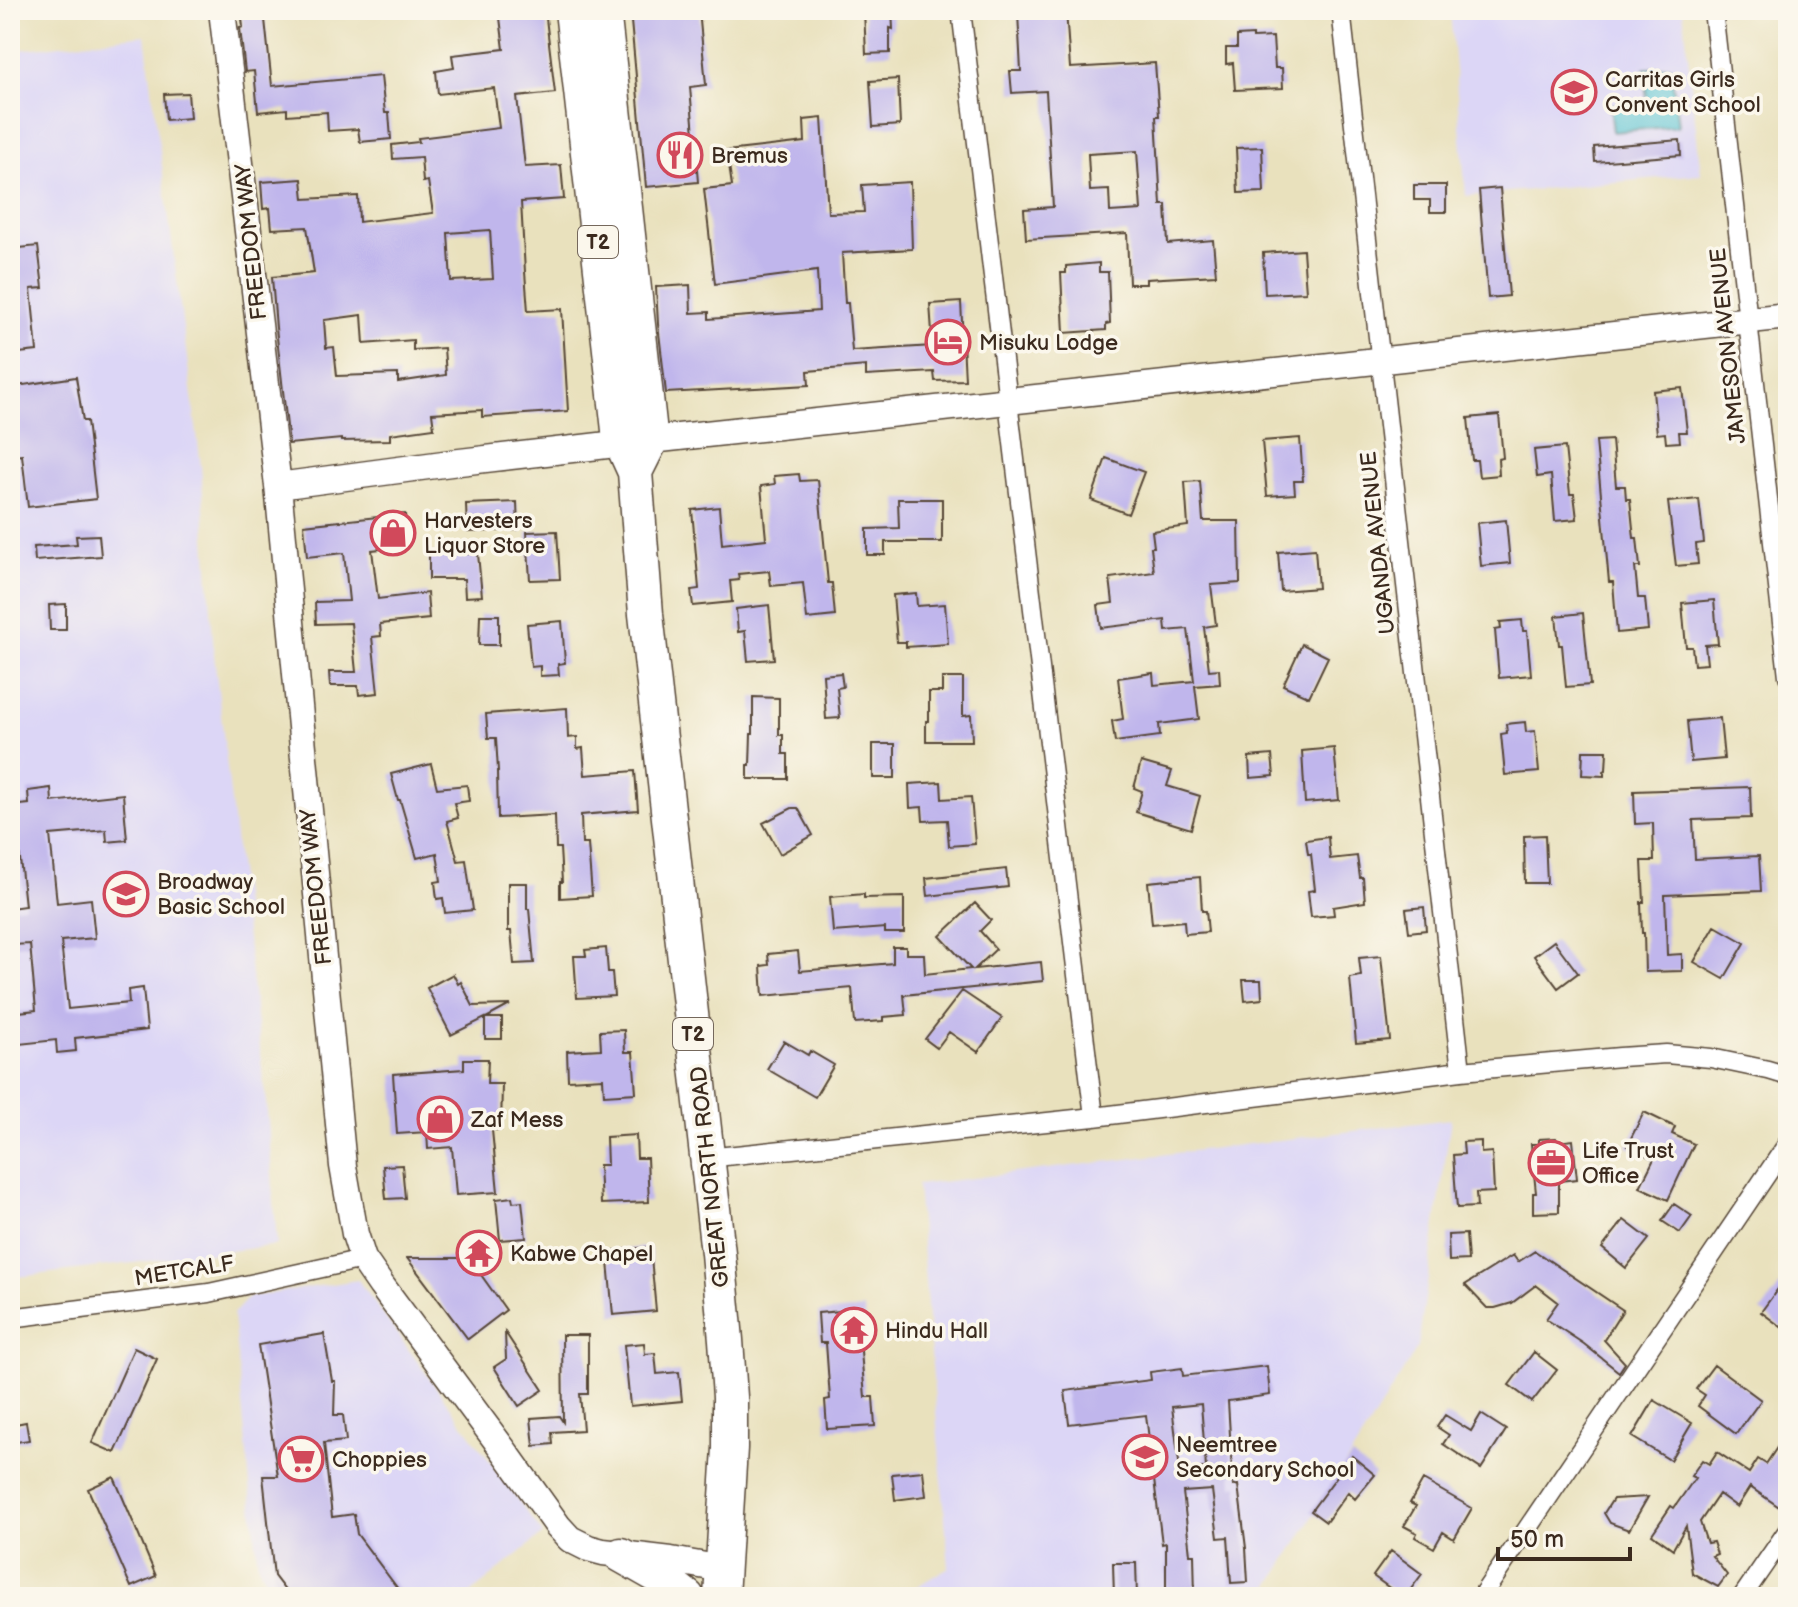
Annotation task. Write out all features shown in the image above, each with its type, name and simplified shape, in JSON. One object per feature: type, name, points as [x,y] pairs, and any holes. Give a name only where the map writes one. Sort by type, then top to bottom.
[{"type":"highway","name":"GREAT NORTH ROAD","points":[[572,10],[636,452]]},
{"type":"highway","name":"GREAT NORTH ROAD","points":[[603,10],[647,630],[724,1311],[730,1448],[722,1583]]},
{"type":"highway","points":[[621,1555],[665,1580],[687,1597]]},
{"type":"main road","name":"FREEDOM WAY","points":[[222,10],[278,486],[343,1166],[355,1234],[363,1259],[570,1539],[603,1552],[671,1560],[722,1583]]},
{"type":"main road","points":[[278,486],[451,463],[636,452],[1008,402],[1788,316]]},
{"type":"street","points":[[961,10],[1094,1117]]},
{"type":"street","name":"UGANDA AVENUE","points":[[1341,10],[1461,1071]]},
{"type":"street","name":"JAMESON AVENUE","points":[[1713,10],[1788,676]]},
{"type":"street","points":[[707,1158],[1094,1117],[1461,1071],[1666,1054],[1711,1058],[1788,1076]]},
{"type":"street","points":[[1481,1597],[1788,1143]]},
{"type":"street","name":"METCALF","points":[[10,1318],[209,1293],[363,1259]]},
{"type":"street","points":[[1742,1597],[1788,1530]]},
{"type":"shaded area","name":"Carritas Girls Convent School","points":[[1450,10],[1683,10],[1701,174],[1466,196]]},
{"type":"shaded area","points":[[145,35],[201,466],[214,655],[268,1120],[277,1245],[10,1278],[10,51]]},
{"type":"shaded area","name":"Neemtree Secondary School","points":[[1451,1119],[1418,1347],[1263,1597],[899,1597],[949,1567],[917,1185]]},
{"type":"shaded area","points":[[358,1280],[543,1534],[466,1597],[274,1597],[258,1565],[233,1314],[249,1297]]},
{"type":"water","points":[[1671,66],[1678,126],[1613,132],[1610,105],[1647,101],[1644,69]]},
{"type":"building","points":[[241,10],[264,10],[272,86],[381,76],[391,139],[360,142],[358,129],[328,131],[327,112],[287,115],[287,109],[258,112],[254,71],[245,72]]},
{"type":"building","points":[[499,10],[545,10],[555,93],[517,97],[525,167],[561,165],[564,199],[521,202],[525,272],[528,311],[562,309],[568,411],[482,417],[482,410],[432,413],[434,428],[390,434],[390,440],[341,439],[289,444],[272,277],[314,273],[307,227],[272,229],[270,208],[263,209],[261,182],[302,179],[304,199],[358,196],[359,222],[433,213],[428,181],[423,182],[421,157],[393,159],[392,145],[419,142],[418,138],[499,128],[494,88],[438,94],[436,71],[454,68],[452,55],[504,49]],"holes":[[[490,230],[493,279],[451,281],[448,233]],[[362,315],[364,344],[413,340],[413,350],[444,348],[446,375],[398,382],[398,374],[337,376],[334,347],[326,348],[324,320]]]},
{"type":"building","points":[[630,10],[699,10],[706,85],[690,87],[698,182],[646,187]]},
{"type":"building","points":[[864,10],[892,10],[890,53],[866,54]]},
{"type":"building","points":[[1066,10],[1070,68],[1155,63],[1161,205],[1166,205],[1168,244],[1213,240],[1216,275],[1146,279],[1146,284],[1129,284],[1127,233],[1026,239],[1024,209],[1053,207],[1046,91],[1012,93],[1010,71],[1021,71],[1018,13]],"holes":[[[1137,151],[1141,210],[1110,212],[1109,190],[1090,191],[1088,154]]]},
{"type":"building","points":[[1253,35],[1253,38],[1273,37],[1275,68],[1282,68],[1283,88],[1235,90],[1233,63],[1226,64],[1226,48],[1237,48],[1237,36]]},
{"type":"building","points":[[898,79],[900,125],[873,127],[870,81]]},
{"type":"building","points":[[188,93],[190,118],[166,120],[164,94]]},
{"type":"building","points":[[822,118],[828,213],[864,212],[862,185],[910,182],[912,249],[842,253],[852,351],[933,346],[930,304],[961,302],[965,380],[935,381],[934,372],[866,376],[866,366],[808,371],[809,385],[666,393],[656,287],[690,285],[691,313],[709,312],[709,319],[819,311],[817,271],[715,284],[704,189],[732,186],[727,151],[805,142],[804,120]]},
{"type":"building","points":[[1680,140],[1681,155],[1595,162],[1594,147]]},
{"type":"building","points":[[1262,147],[1264,192],[1238,193],[1236,148]]},
{"type":"building","points":[[1414,185],[1446,185],[1446,212],[1430,212],[1430,200],[1414,200]]},
{"type":"building","points":[[1500,188],[1509,296],[1488,298],[1479,190]]},
{"type":"building","points":[[38,246],[43,288],[31,289],[37,351],[10,354],[10,249]]},
{"type":"building","points":[[1303,250],[1306,292],[1265,294],[1263,253]]},
{"type":"building","points":[[1099,263],[1099,272],[1108,272],[1110,323],[1106,324],[1106,330],[1064,333],[1061,273],[1066,273],[1066,266]]},
{"type":"building","points":[[76,377],[83,421],[87,421],[96,499],[28,507],[22,455],[10,457],[10,387]]},
{"type":"building","points":[[1682,388],[1687,432],[1679,432],[1680,442],[1666,443],[1665,433],[1657,434],[1653,391]]},
{"type":"building","points":[[1499,415],[1503,458],[1498,459],[1499,475],[1479,477],[1477,460],[1472,460],[1468,418]]},
{"type":"building","points":[[1300,438],[1303,481],[1294,481],[1295,494],[1267,496],[1262,441]]},
{"type":"building","points":[[1612,440],[1616,486],[1625,486],[1626,499],[1630,499],[1640,567],[1635,567],[1638,598],[1645,598],[1648,630],[1617,633],[1613,582],[1609,582],[1596,441]]},
{"type":"building","points":[[1565,447],[1570,494],[1574,494],[1577,519],[1555,521],[1551,475],[1537,477],[1534,450]]},
{"type":"building","points":[[1106,458],[1144,472],[1128,514],[1091,500]]},
{"type":"building","points":[[799,474],[800,481],[818,480],[828,583],[832,583],[835,616],[807,619],[803,583],[771,586],[769,571],[738,574],[739,580],[730,581],[732,602],[693,606],[691,590],[699,589],[692,510],[719,507],[722,544],[766,539],[761,486],[775,484],[774,476]]},
{"type":"building","points":[[1200,481],[1203,521],[1239,521],[1240,583],[1211,585],[1216,625],[1204,627],[1209,670],[1219,669],[1220,684],[1195,686],[1199,719],[1159,724],[1160,736],[1115,742],[1112,721],[1123,719],[1118,678],[1153,673],[1154,685],[1194,681],[1188,629],[1166,631],[1165,620],[1101,628],[1098,605],[1113,603],[1110,578],[1154,572],[1152,531],[1188,526],[1185,482]]},
{"type":"building","points":[[898,499],[942,499],[942,542],[885,542],[885,555],[867,555],[867,529],[899,528]]},
{"type":"building","points":[[1699,499],[1704,543],[1696,544],[1698,564],[1676,566],[1668,502]]},
{"type":"building","points":[[517,502],[518,530],[467,532],[466,504]]},
{"type":"building","points":[[405,514],[408,546],[372,550],[378,599],[427,593],[429,619],[380,624],[381,636],[372,637],[378,693],[359,695],[358,686],[330,686],[329,672],[356,672],[351,623],[316,624],[315,602],[349,601],[344,553],[307,557],[304,525]]},
{"type":"building","points":[[1506,520],[1510,563],[1481,566],[1477,523]]},
{"type":"building","points":[[557,531],[560,579],[530,580],[527,532]]},
{"type":"building","points":[[99,535],[101,556],[35,561],[34,547],[77,544],[76,536]]},
{"type":"building","points":[[1315,549],[1318,588],[1281,591],[1278,552]]},
{"type":"building","points":[[429,553],[478,554],[482,596],[465,597],[464,579],[429,579]]},
{"type":"building","points":[[916,593],[917,606],[945,604],[948,644],[906,647],[906,642],[897,642],[893,595]]},
{"type":"building","points":[[1714,600],[1718,644],[1705,645],[1707,664],[1694,665],[1692,647],[1686,647],[1682,603]]},
{"type":"building","points":[[66,604],[66,630],[50,630],[49,605]]},
{"type":"building","points":[[769,605],[774,659],[748,661],[745,631],[738,632],[736,609]]},
{"type":"building","points":[[1583,613],[1590,685],[1566,687],[1556,616]]},
{"type":"building","points":[[480,615],[499,615],[499,645],[479,645]]},
{"type":"building","points":[[1522,620],[1523,631],[1527,631],[1531,675],[1499,678],[1495,630],[1501,629],[1500,622]]},
{"type":"building","points":[[562,621],[565,663],[558,664],[559,675],[540,676],[540,666],[531,667],[527,624]]},
{"type":"building","points":[[1302,644],[1328,657],[1309,697],[1283,685]]},
{"type":"building","points":[[841,673],[843,687],[837,688],[840,718],[826,719],[823,675]]},
{"type":"building","points":[[942,678],[963,678],[963,716],[971,715],[972,741],[926,741],[929,692],[942,692]]},
{"type":"building","points":[[753,697],[779,698],[779,735],[783,735],[783,754],[788,754],[788,779],[748,779]]},
{"type":"building","points":[[567,708],[568,738],[577,737],[577,749],[583,748],[585,775],[635,771],[638,810],[581,815],[582,844],[588,844],[592,896],[560,898],[560,848],[556,848],[555,815],[498,818],[496,738],[488,738],[486,714]]},
{"type":"building","points":[[1720,718],[1724,759],[1691,762],[1687,721]]},
{"type":"building","points":[[1525,722],[1526,732],[1535,731],[1539,772],[1505,775],[1501,734],[1507,733],[1506,724]]},
{"type":"building","points":[[873,744],[895,744],[895,778],[873,778]]},
{"type":"building","points":[[1334,748],[1339,800],[1305,803],[1302,751]]},
{"type":"building","points":[[1583,751],[1607,751],[1604,776],[1582,775]]},
{"type":"building","points":[[1272,755],[1274,776],[1250,778],[1249,757]]},
{"type":"building","points":[[1141,762],[1172,771],[1167,786],[1200,796],[1191,829],[1136,812],[1142,791],[1134,788]]},
{"type":"building","points":[[431,764],[437,788],[467,785],[469,801],[454,803],[458,818],[447,821],[458,861],[466,860],[473,910],[445,913],[443,898],[437,899],[435,882],[441,881],[437,853],[417,858],[398,800],[391,774]]},
{"type":"building","points":[[941,782],[942,799],[971,797],[975,844],[949,846],[947,820],[923,821],[922,807],[910,808],[909,784]]},
{"type":"building","points":[[1750,787],[1751,818],[1693,820],[1695,859],[1759,856],[1761,891],[1665,895],[1667,955],[1682,954],[1682,971],[1645,972],[1642,861],[1654,861],[1653,823],[1635,824],[1634,791]]},
{"type":"building","points":[[51,788],[52,802],[123,794],[127,840],[107,842],[106,830],[50,835],[57,903],[91,899],[95,938],[61,941],[68,1009],[129,1003],[128,990],[143,988],[147,1030],[75,1038],[76,1051],[57,1053],[56,1040],[10,1045],[10,1013],[36,1010],[30,944],[12,945],[10,908],[25,906],[18,840],[10,840],[10,806],[29,804],[28,791]]},
{"type":"building","points":[[798,808],[813,835],[780,854],[763,823]]},
{"type":"building","points":[[1545,835],[1547,883],[1525,883],[1524,836]]},
{"type":"building","points":[[1328,837],[1330,859],[1357,856],[1365,902],[1333,907],[1334,915],[1311,917],[1308,891],[1315,890],[1311,854],[1308,854],[1306,840]]},
{"type":"building","points":[[1006,869],[1008,887],[928,896],[926,878]]},
{"type":"building","points":[[1200,877],[1202,911],[1206,911],[1208,932],[1185,934],[1184,921],[1152,924],[1148,882]]},
{"type":"building","points":[[508,883],[527,883],[534,963],[514,964],[511,931],[508,931]]},
{"type":"building","points":[[864,894],[864,898],[904,897],[904,933],[885,933],[885,928],[833,932],[830,897]]},
{"type":"building","points":[[975,903],[991,920],[980,931],[996,949],[975,969],[1041,962],[1043,981],[904,995],[906,1015],[855,1023],[852,988],[763,996],[761,966],[769,965],[768,954],[798,951],[800,971],[893,963],[893,947],[906,947],[906,954],[924,954],[925,974],[971,969],[940,936]]},
{"type":"building","points":[[1424,907],[1426,930],[1409,932],[1406,909]]},
{"type":"building","points":[[1715,926],[1745,943],[1724,979],[1694,962]]},
{"type":"building","points":[[1554,941],[1578,973],[1558,988],[1534,956]]},
{"type":"building","points":[[606,948],[614,996],[577,998],[574,956],[586,956],[585,950]]},
{"type":"building","points":[[1381,956],[1390,1040],[1356,1043],[1350,978],[1361,976],[1359,958]]},
{"type":"building","points":[[453,974],[458,984],[461,982],[473,1006],[510,1005],[486,1018],[502,1018],[502,1039],[485,1039],[485,1018],[451,1035],[427,988]]},
{"type":"building","points":[[1243,980],[1261,980],[1262,999],[1245,1001]]},
{"type":"building","points":[[962,991],[1002,1018],[978,1052],[949,1032],[937,1048],[925,1039]]},
{"type":"building","points":[[624,1030],[625,1052],[633,1052],[636,1093],[604,1095],[603,1078],[568,1080],[567,1051],[601,1049],[600,1031]]},
{"type":"building","points":[[784,1041],[834,1065],[815,1097],[767,1069]]},
{"type":"building","points":[[464,1059],[488,1059],[487,1084],[502,1084],[501,1130],[492,1130],[498,1192],[456,1195],[452,1147],[428,1149],[427,1132],[397,1134],[393,1074],[464,1069]]},
{"type":"building","points":[[1644,1112],[1675,1127],[1672,1134],[1694,1144],[1668,1200],[1640,1187],[1654,1159],[1627,1146]]},
{"type":"building","points":[[636,1135],[637,1158],[647,1158],[649,1202],[601,1204],[599,1165],[607,1165],[606,1137]]},
{"type":"building","points":[[1556,1138],[1557,1142],[1573,1140],[1577,1179],[1559,1181],[1559,1212],[1533,1213],[1533,1193],[1536,1193],[1531,1144],[1539,1144],[1539,1139]]},
{"type":"building","points":[[1481,1141],[1481,1153],[1492,1152],[1494,1192],[1476,1193],[1477,1207],[1457,1208],[1453,1155],[1464,1154],[1463,1142]]},
{"type":"building","points":[[402,1165],[405,1198],[386,1199],[383,1166]]},
{"type":"building","points":[[512,1197],[513,1202],[522,1201],[526,1238],[500,1240],[496,1199]]},
{"type":"building","points":[[1674,1204],[1692,1216],[1680,1233],[1662,1221]]},
{"type":"building","points":[[1624,1220],[1649,1239],[1626,1268],[1602,1248]]},
{"type":"building","points":[[1466,1234],[1468,1260],[1449,1261],[1448,1235]]},
{"type":"building","points":[[650,1247],[656,1311],[613,1315],[607,1251]]},
{"type":"building","points":[[1535,1251],[1623,1310],[1604,1340],[1625,1363],[1619,1372],[1546,1319],[1558,1302],[1536,1285],[1512,1303],[1487,1308],[1465,1285],[1513,1255],[1518,1262]]},
{"type":"building","points":[[407,1258],[469,1258],[506,1310],[468,1339]]},
{"type":"building","points":[[1788,1275],[1788,1332],[1761,1312]]},
{"type":"building","name":"Hindu Hall","points":[[864,1309],[866,1340],[860,1340],[865,1397],[873,1397],[875,1426],[827,1429],[825,1400],[830,1399],[826,1343],[820,1343],[818,1313]]},
{"type":"building","points":[[505,1332],[543,1390],[519,1406],[494,1367],[506,1359]]},
{"type":"building","name":"Choppies","points":[[324,1334],[332,1381],[335,1381],[334,1415],[343,1415],[346,1441],[324,1443],[332,1517],[354,1514],[357,1534],[404,1597],[290,1597],[274,1576],[263,1476],[278,1476],[258,1345]]},
{"type":"building","points":[[562,1335],[588,1335],[588,1394],[580,1394],[583,1430],[552,1432],[553,1444],[534,1446],[531,1418],[559,1416],[563,1422]]},
{"type":"building","points":[[644,1343],[645,1354],[655,1353],[657,1374],[679,1372],[682,1401],[630,1406],[624,1345]]},
{"type":"building","points":[[134,1348],[157,1359],[115,1453],[92,1443]]},
{"type":"building","points":[[1534,1352],[1557,1370],[1532,1402],[1509,1385]]},
{"type":"building","points":[[1714,1365],[1761,1400],[1736,1434],[1698,1406],[1705,1395],[1696,1389]]},
{"type":"building","points":[[1267,1366],[1270,1395],[1228,1401],[1233,1486],[1238,1485],[1248,1582],[1231,1583],[1228,1537],[1218,1538],[1212,1490],[1183,1492],[1190,1554],[1194,1554],[1195,1597],[1166,1597],[1166,1543],[1162,1544],[1146,1415],[1069,1424],[1065,1391],[1151,1380],[1150,1372],[1182,1368],[1183,1376]],"holes":[[[1201,1404],[1206,1468],[1180,1470],[1172,1407]]]},
{"type":"building","points":[[1654,1400],[1692,1423],[1670,1460],[1632,1437]]},
{"type":"building","points":[[1481,1414],[1506,1430],[1481,1469],[1443,1444],[1449,1435],[1437,1427],[1445,1415],[1471,1431]]},
{"type":"building","points":[[26,1422],[29,1440],[10,1443],[10,1425]]},
{"type":"building","points":[[1788,1431],[1788,1513],[1750,1487],[1737,1507],[1719,1494],[1700,1522],[1707,1543],[1713,1542],[1717,1554],[1712,1556],[1727,1575],[1718,1587],[1692,1573],[1686,1526],[1673,1549],[1652,1534],[1695,1478],[1691,1476],[1702,1460],[1709,1464],[1717,1452],[1749,1473],[1758,1459],[1766,1464]]},
{"type":"building","points":[[1352,1456],[1375,1475],[1355,1499],[1348,1492],[1326,1522],[1311,1511]]},
{"type":"building","points":[[923,1471],[926,1496],[895,1500],[892,1474]]},
{"type":"building","points":[[114,1477],[156,1576],[131,1587],[88,1489]]},
{"type":"building","points":[[1423,1480],[1472,1508],[1454,1539],[1443,1532],[1434,1548],[1404,1526],[1416,1506],[1410,1503]]},
{"type":"building","points":[[1648,1497],[1629,1530],[1610,1523],[1604,1513],[1613,1499]]},
{"type":"building","points":[[1391,1551],[1422,1574],[1405,1597],[1373,1576]]},
{"type":"building","points":[[1113,1563],[1136,1563],[1137,1597],[1114,1597]]},
{"type":"place","name":"Carritas Girls Convent School","points":[[1574,92]]},
{"type":"place","name":"Bremus","points":[[680,155]]},
{"type":"place","name":"Misuku Lodge","points":[[948,342]]},
{"type":"place","name":"Harvesters Liquor Store","points":[[393,533]]},
{"type":"place","name":"Broadway Basic School","points":[[126,894]]},
{"type":"place","name":"Zaf Mess","points":[[440,1119]]},
{"type":"place","name":"Life Trust Office","points":[[1551,1163]]},
{"type":"place","name":"Kabwe Chapel","points":[[479,1253]]},
{"type":"place","name":"Hindu Hall","points":[[854,1330]]},
{"type":"place","name":"Neemtree Secondary School","points":[[1145,1457]]},
{"type":"place","name":"Choppies","points":[[301,1459]]}]
